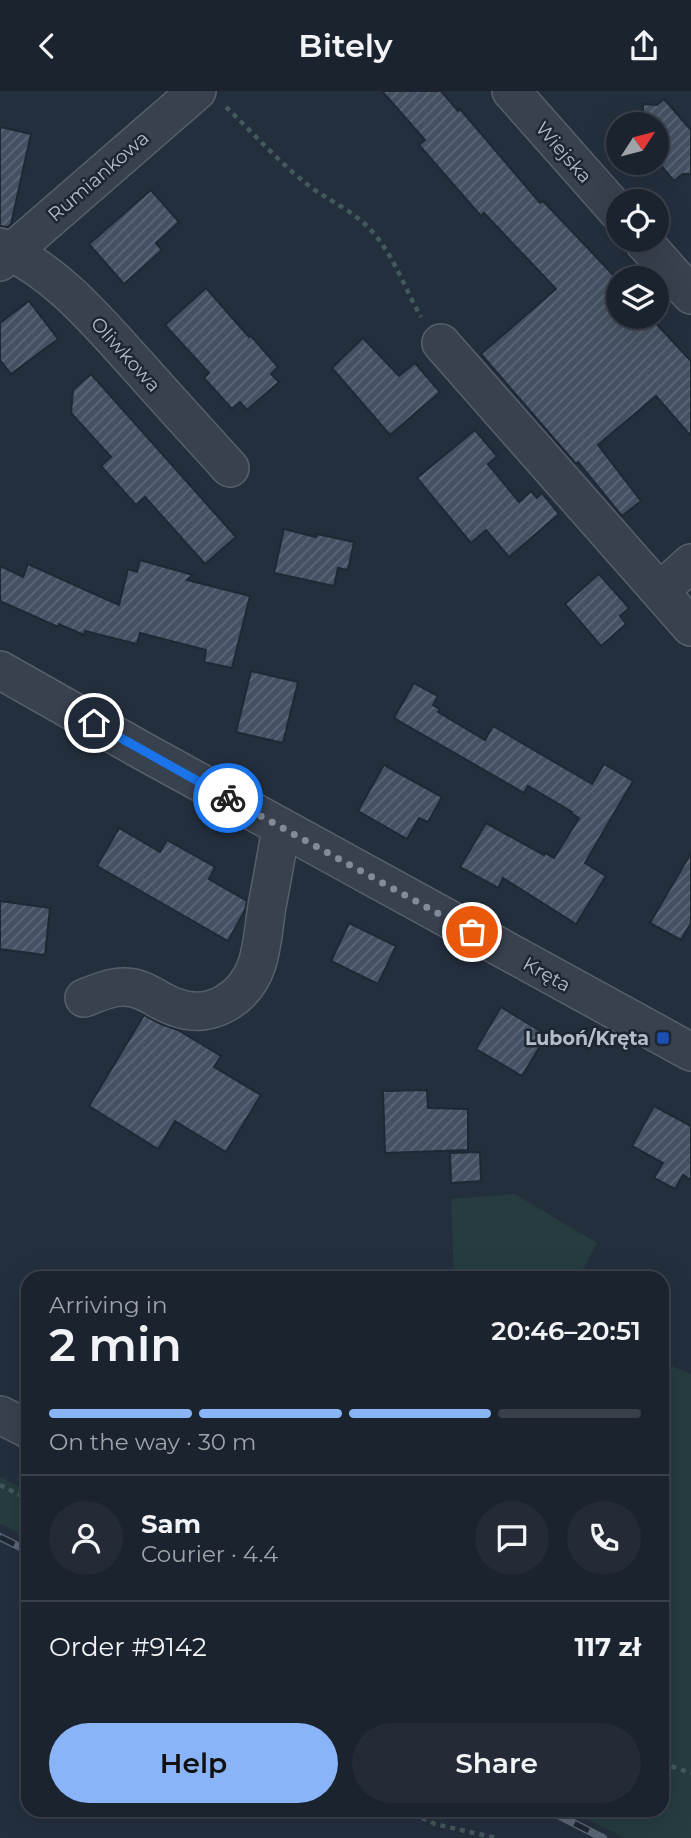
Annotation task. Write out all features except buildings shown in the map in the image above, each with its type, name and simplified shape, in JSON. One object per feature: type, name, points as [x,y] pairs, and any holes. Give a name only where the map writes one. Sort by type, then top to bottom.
[{"type":"street","name":"Wiejska","points":[[511,91],[606,198]]},
{"type":"street","name":"Rumiankowa","points":[[4,254],[210,97]]},
{"type":"street","points":[[653,252],[691,295]]},
{"type":"street","name":"Oliwkowa","points":[[4,254],[61,286],[96,319],[230,468]]},
{"type":"street","points":[[440,343],[691,627]]},
{"type":"street","points":[[660,591],[691,563]]},
{"type":"street","name":"Kręta","points":[[0,670],[691,1052]]},
{"type":"street","points":[[84,998],[114,987],[129,986],[177,1008],[193,1012],[209,1011],[239,994],[256,966],[262,944],[281,827]]},
{"type":"street","points":[[0,1415],[21,1426]]},
{"type":"path","points":[[210,97],[312,188],[356,215],[371,230],[393,260],[420,315],[440,343]]},
{"type":"path","points":[[0,1485],[21,1496]]},
{"type":"path","points":[[669,1765],[691,1773]]},
{"type":"path","points":[[421,1817],[435,1824],[496,1838]]},
{"type":"green space","points":[[515,1194],[597,1243],[582,1271],[454,1271],[451,1199]]},
{"type":"green space","points":[[669,1365],[691,1374],[691,1838],[625,1838],[583,1817],[669,1817]]},
{"type":"green space","points":[[0,1477],[21,1488],[21,1534],[0,1524]]},
{"type":"railway","points":[[0,1537],[21,1548]]},
{"type":"railway","points":[[562,1817],[603,1838]]},
{"type":"way so far","points":[[228,798],[472,932]]},
{"type":"place","name":"Luboń/Kręta","points":[[663,1038]]},
{"type":"route","points":[[94,723],[228,798]]}]
